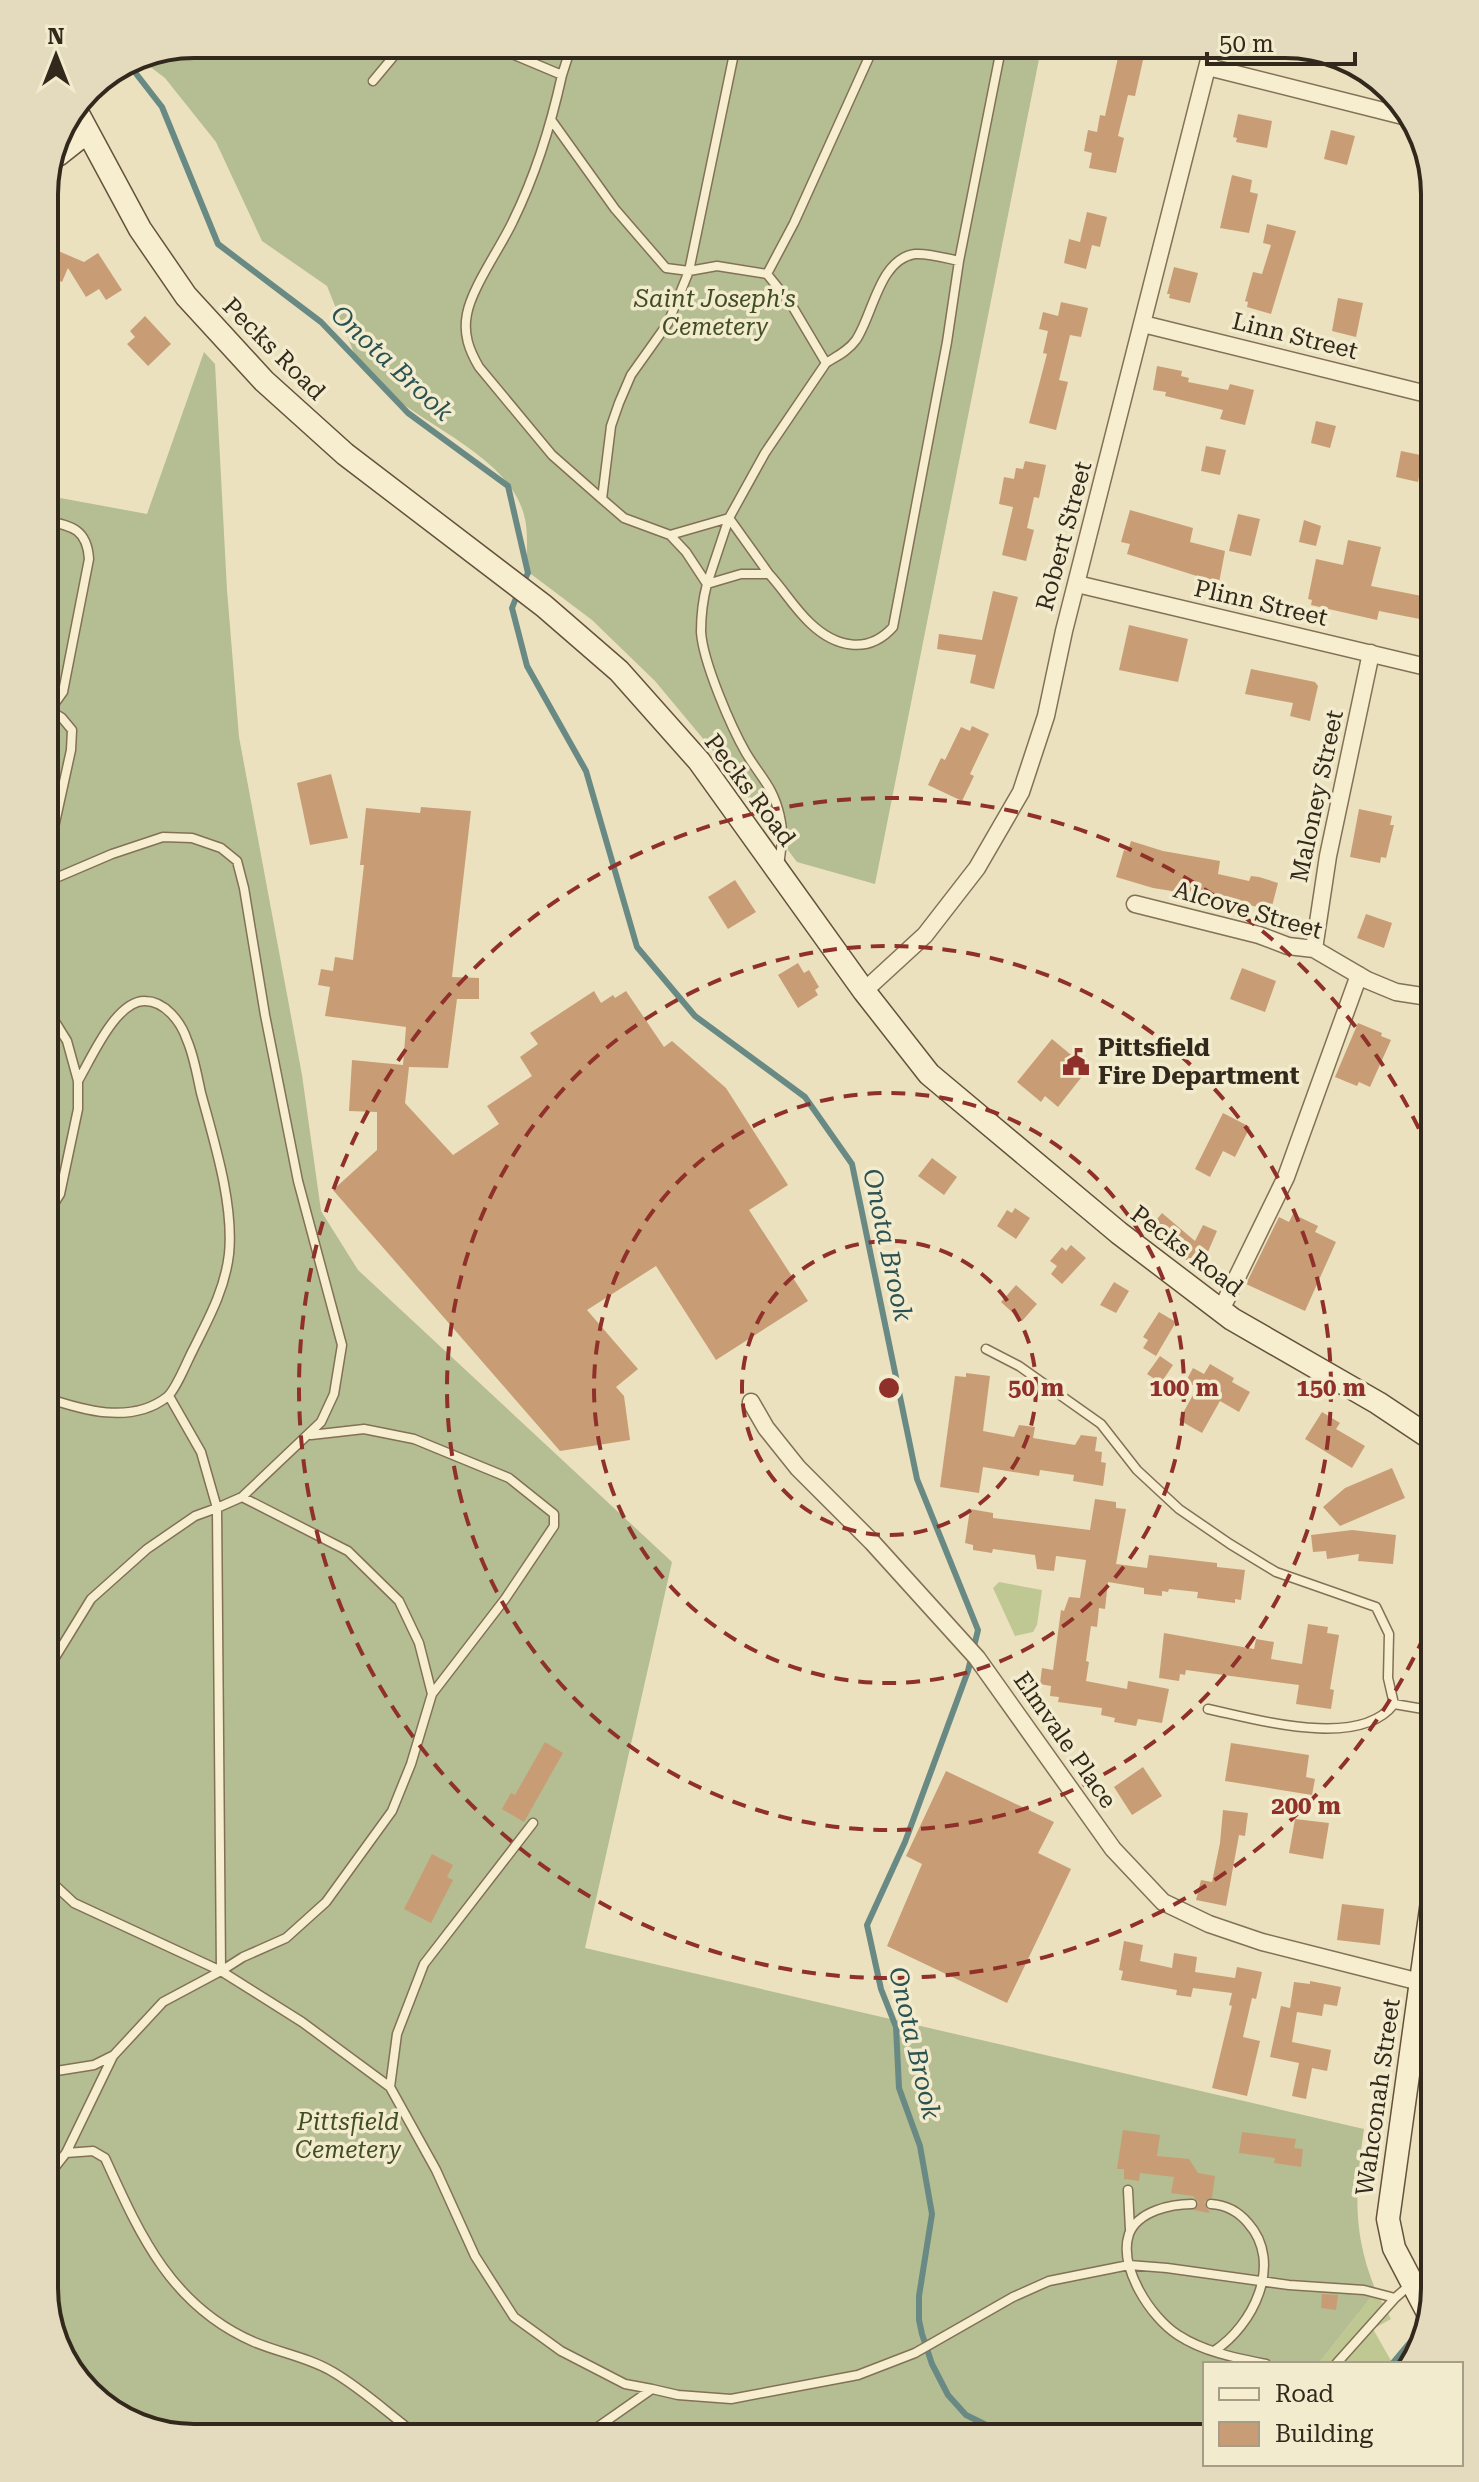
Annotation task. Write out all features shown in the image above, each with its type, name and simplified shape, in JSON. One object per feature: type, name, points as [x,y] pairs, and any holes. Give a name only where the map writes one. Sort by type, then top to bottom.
[{"type":"street","name":"Robert Street","points":[[864,991],[925,935],[977,868],[1021,792],[1046,716],[1210,58]]},
{"type":"street","points":[[1208,67],[1394,114]]},
{"type":"street","points":[[70,139],[82,122]]},
{"type":"street","name":"Pecks Road","points":[[82,122],[140,229],[186,296],[264,381],[345,454],[530,595],[619,671],[699,761],[864,991],[929,1074],[1119,1233],[1221,1310],[1421,1432]]},
{"type":"street","name":"Linn Street","points":[[1143,324],[1421,393]]},
{"type":"street","name":"Plinn Street","points":[[1077,584],[1421,666]]},
{"type":"street","name":"Maloney Street","points":[[1314,949],[1328,856],[1371,653]]},
{"type":"street","name":"Alcove Street","points":[[1135,904],[1259,935],[1288,946],[1314,949],[1396,992],[1421,996]]},
{"type":"street","points":[[1221,1310],[1286,1177],[1359,975]]},
{"type":"street","name":"Elmvale Place","points":[[751,1402],[766,1428],[798,1468],[872,1542],[972,1651],[1113,1849],[1163,1902],[1209,1924],[1262,1942],[1420,1982]]},
{"type":"street","name":"Wahconah Street","points":[[1413,2297],[1394,2248],[1388,2219],[1421,1975]]},
{"type":"lane","points":[[373,81],[393,58]]},
{"type":"lane","points":[[521,58],[562,75]]},
{"type":"lane","points":[[567,58],[552,121],[522,202],[471,300],[466,331],[470,351],[479,367],[552,455],[624,518],[670,535],[686,552],[707,584]]},
{"type":"lane","points":[[602,499],[611,426],[619,403],[631,375],[668,323],[689,271],[733,58]]},
{"type":"lane","points":[[767,274],[794,223],[869,58]]},
{"type":"lane","points":[[729,518],[769,574],[811,624],[842,642],[860,645],[875,643],[893,627],[999,58]]},
{"type":"lane","points":[[552,121],[650,254],[666,268],[689,271],[717,266],[767,274],[791,304],[826,363]]},
{"type":"lane","points":[[778,871],[782,821],[772,789],[734,730],[701,634],[707,584],[729,518],[765,453],[826,363],[846,351],[855,341],[893,266],[915,254],[959,261]]},
{"type":"lane","points":[[670,535],[729,518]]},
{"type":"lane","points":[[58,523],[73,526],[88,544],[89,559],[63,692],[58,699]]},
{"type":"lane","points":[[707,584],[741,574],[769,574]]},
{"type":"lane","points":[[58,716],[72,730],[71,750],[58,809]]},
{"type":"lane","points":[[58,877],[163,837],[192,838],[221,848],[237,861],[298,1181],[342,1345],[334,1394],[311,1435],[242,1497],[195,1516],[147,1549],[91,1599],[58,1653]]},
{"type":"lane","points":[[58,1402],[74,1408],[109,1413],[142,1410],[169,1396],[223,1288],[229,1252],[229,1224],[224,1194],[187,1039],[173,1014],[160,1004],[147,1000],[132,1003],[120,1012],[78,1081]]},
{"type":"lane","points":[[58,1027],[67,1041],[78,1081],[78,1109],[58,1197]]},
{"type":"lane","points":[[986,1349],[1019,1366],[1101,1424],[1137,1470],[1179,1509],[1230,1544],[1276,1572],[1376,1607],[1389,1634],[1388,1678],[1394,1704],[1388,1713],[1365,1725],[1335,1729],[1258,1720],[1208,1709]]},
{"type":"lane","points":[[169,1396],[201,1452],[217,1508],[221,1971]]},
{"type":"lane","points":[[58,2163],[66,2153],[113,2056],[163,2002],[243,1957],[286,1938],[326,1902],[392,1811],[411,1764],[432,1694],[505,1599],[554,1526],[554,1514],[509,1478],[414,1439],[364,1429],[311,1435]]},
{"type":"lane","points":[[242,1497],[348,1551],[399,1601],[419,1643],[432,1694]]},
{"type":"lane","points":[[1394,1704],[1421,1709]]},
{"type":"lane","points":[[390,2087],[397,2034],[424,1964],[533,1823]]},
{"type":"lane","points":[[58,1888],[74,1903],[221,1971],[302,2022],[390,2087],[436,2170],[475,2256],[514,2317],[561,2351],[625,2384],[678,2395],[731,2399],[858,2375],[915,2353],[1013,2297],[1049,2281],[1129,2265],[1413,2297]]},
{"type":"lane","points":[[58,2071],[94,2065],[113,2056]]},
{"type":"lane","points":[[66,2153],[93,2151],[105,2158],[152,2255],[188,2298],[220,2325],[255,2342],[312,2361],[336,2374],[402,2424]]},
{"type":"lane","points":[[1128,2190],[1131,2231]]},
{"type":"lane","points":[[1192,2204],[1161,2207],[1139,2220],[1131,2231],[1128,2239],[1129,2265],[1144,2301],[1179,2336],[1214,2351],[1258,2362]]},
{"type":"lane","points":[[1211,2204],[1223,2204],[1232,2209],[1257,2233],[1264,2264],[1258,2295],[1239,2329],[1227,2343],[1214,2351]]},
{"type":"lane","points":[[1338,2362],[1413,2297]]},
{"type":"lane","points":[[602,2424],[652,2389]]},
{"type":"green space","name":"Saint Joseph's Cemetery","points":[[194,58],[1039,58],[875,884],[797,862],[710,747],[655,681],[592,620],[527,571],[524,515],[514,491],[474,452],[398,401],[358,363],[327,286],[262,241],[216,142],[165,78],[149,66]]},
{"type":"green space","name":"Pittsfield Cemetery","points":[[204,352],[215,364],[227,590],[239,737],[302,1075],[321,1211],[358,1270],[672,1562],[585,1948],[1364,2129],[1358,2192],[1359,2231],[1376,2291],[1320,2362],[1203,2362],[1203,2424],[185,2424],[150,2417],[134,2410],[104,2390],[81,2363],[65,2332],[58,2288],[58,498],[147,514]]},
{"type":"green space","points":[[999,1582],[1042,1590],[1037,1625],[1033,1632],[1015,1636],[993,1588]]},
{"type":"green space","points":[[1376,2291],[1391,2319],[1373,2329],[1392,2362],[1320,2362]]},
{"type":"building","points":[[1118,58],[1143,60],[1135,96],[1128,95],[1118,136],[1124,138],[1116,173],[1089,168],[1092,153],[1084,151],[1088,130],[1097,132],[1100,115],[1105,116]]},
{"type":"building","points":[[1238,114],[1272,121],[1267,148],[1236,142],[1237,138],[1233,137]]},
{"type":"building","points":[[1331,130],[1355,136],[1347,165],[1324,159]]},
{"type":"building","points":[[1232,175],[1252,180],[1250,192],[1258,194],[1249,233],[1220,228]]},
{"type":"building","points":[[1087,212],[1107,217],[1100,247],[1092,245],[1086,269],[1064,263],[1069,239],[1080,242]]},
{"type":"building","points":[[1267,224],[1296,231],[1271,314],[1247,307],[1248,302],[1245,301],[1253,272],[1262,274],[1271,245],[1263,243]]},
{"type":"building","points":[[58,251],[84,262],[98,253],[122,290],[106,300],[99,289],[86,297],[68,268],[62,282],[58,280]]},
{"type":"building","points":[[1174,267],[1198,273],[1190,303],[1169,298],[1170,294],[1167,294]]},
{"type":"building","points":[[1338,298],[1363,303],[1356,337],[1332,331]]},
{"type":"building","points":[[1061,302],[1088,308],[1081,337],[1070,335],[1059,380],[1068,382],[1056,430],[1029,423],[1047,354],[1043,353],[1048,331],[1039,329],[1043,312],[1058,316]]},
{"type":"building","points":[[145,316],[171,344],[148,366],[127,344],[135,337],[130,331]]},
{"type":"building","points":[[1157,366],[1182,371],[1181,376],[1189,378],[1188,382],[1228,390],[1230,384],[1254,390],[1245,425],[1220,419],[1223,410],[1165,396],[1166,392],[1153,390]]},
{"type":"building","points":[[1316,421],[1336,426],[1330,448],[1311,443]]},
{"type":"building","points":[[1206,446],[1226,450],[1220,475],[1201,471]]},
{"type":"building","points":[[1401,451],[1421,455],[1418,482],[1396,477]]},
{"type":"building","points":[[1025,461],[1046,465],[1039,498],[1034,497],[1027,528],[1034,530],[1026,561],[1002,555],[1013,507],[999,504],[1004,477],[1014,479],[1016,468],[1023,469]]},
{"type":"building","points":[[1130,510],[1193,528],[1190,542],[1225,551],[1219,583],[1127,554],[1130,544],[1121,542]]},
{"type":"building","points":[[1238,514],[1260,519],[1251,556],[1229,551]]},
{"type":"building","points":[[1304,520],[1321,526],[1316,546],[1299,542]]},
{"type":"building","points":[[1348,540],[1381,547],[1371,586],[1421,596],[1421,619],[1379,611],[1377,620],[1311,605],[1312,600],[1308,599],[1316,559],[1343,565]]},
{"type":"building","points":[[993,591],[1018,597],[994,689],[970,683],[976,655],[937,649],[939,634],[982,640]]},
{"type":"building","points":[[1129,625],[1188,639],[1178,682],[1119,670]]},
{"type":"building","points":[[1251,669],[1315,682],[1318,686],[1310,721],[1290,716],[1293,703],[1245,694]]},
{"type":"building","points":[[972,726],[989,734],[970,774],[974,776],[962,801],[928,785],[941,758],[945,760],[961,727],[970,731]]},
{"type":"building","points":[[331,774],[348,838],[310,845],[297,783]]},
{"type":"building","points":[[421,807],[471,811],[452,977],[479,978],[479,999],[457,999],[448,1068],[409,1067],[405,1103],[453,1155],[499,1124],[487,1106],[532,1076],[520,1057],[538,1044],[530,1033],[594,991],[601,1003],[626,991],[664,1047],[672,1041],[726,1088],[788,1185],[749,1210],[808,1301],[716,1360],[656,1266],[587,1310],[638,1369],[616,1387],[624,1396],[630,1440],[560,1451],[333,1190],[377,1150],[377,1112],[349,1111],[352,1060],[403,1065],[406,1027],[325,1016],[330,987],[318,985],[321,969],[333,971],[335,957],[353,960],[364,865],[360,865],[366,808],[420,813]]},
{"type":"building","points":[[1359,809],[1392,816],[1390,825],[1394,825],[1386,858],[1381,857],[1380,863],[1350,857]]},
{"type":"building","points":[[1131,841],[1163,851],[1220,861],[1218,874],[1249,881],[1251,876],[1259,877],[1278,883],[1271,910],[1178,889],[1178,892],[1153,888],[1116,877],[1124,850],[1128,851]]},
{"type":"building","points":[[735,880],[756,912],[728,929],[708,897]]},
{"type":"building","points":[[1366,914],[1392,923],[1384,948],[1357,938]]},
{"type":"building","points":[[798,963],[804,973],[809,970],[819,987],[815,990],[818,995],[798,1008],[778,975]]},
{"type":"building","points":[[1242,968],[1276,981],[1265,1012],[1230,999]]},
{"type":"building","points":[[1358,1023],[1391,1040],[1370,1087],[1359,1082],[1357,1086],[1335,1077]]},
{"type":"building","points":[[1052,1039],[1088,1069],[1058,1107],[1045,1096],[1041,1102],[1017,1082]]},
{"type":"building","points":[[1223,1113],[1250,1127],[1235,1157],[1223,1151],[1210,1177],[1195,1169]]},
{"type":"building","points":[[932,1158],[957,1177],[944,1195],[918,1176]]},
{"type":"building","points":[[1015,1208],[1030,1218],[1016,1239],[997,1226],[1007,1210],[1012,1213]]},
{"type":"building","points":[[1162,1213],[1195,1241],[1203,1225],[1217,1231],[1201,1268],[1190,1263],[1149,1229]]},
{"type":"building","points":[[1293,1214],[1318,1226],[1315,1232],[1336,1242],[1305,1311],[1246,1284],[1279,1217],[1289,1222]]},
{"type":"building","points":[[1071,1245],[1086,1258],[1062,1284],[1051,1274],[1057,1266],[1050,1261],[1062,1247],[1066,1251]]},
{"type":"building","points":[[1114,1282],[1129,1291],[1116,1313],[1100,1305]]},
{"type":"building","points":[[1016,1285],[1037,1304],[1022,1321],[1001,1302]]},
{"type":"building","points":[[1159,1312],[1176,1322],[1156,1356],[1143,1348],[1148,1340],[1143,1337]]},
{"type":"building","points":[[1160,1356],[1173,1365],[1161,1383],[1147,1374]]},
{"type":"building","points":[[1210,1364],[1250,1392],[1239,1412],[1220,1401],[1202,1433],[1179,1420],[1197,1388],[1186,1381],[1193,1368],[1204,1374]]},
{"type":"building","points":[[966,1373],[990,1376],[983,1431],[1014,1437],[1019,1425],[1035,1427],[1033,1438],[1075,1445],[1081,1435],[1097,1437],[1095,1451],[1102,1452],[1101,1462],[1106,1463],[1103,1486],[1073,1481],[1074,1475],[1040,1470],[1039,1476],[983,1467],[979,1493],[940,1487],[955,1376],[966,1377]]},
{"type":"building","points":[[1322,1412],[1340,1423],[1336,1429],[1365,1446],[1352,1468],[1305,1439]]},
{"type":"building","points":[[1392,1468],[1405,1498],[1340,1526],[1323,1507],[1345,1488]]},
{"type":"building","points":[[1095,1499],[1116,1502],[1116,1508],[1126,1509],[1116,1564],[1147,1568],[1149,1555],[1217,1563],[1217,1567],[1245,1570],[1241,1600],[1235,1599],[1235,1603],[1197,1598],[1198,1592],[1169,1589],[1168,1592],[1162,1591],[1162,1596],[1144,1594],[1144,1588],[1108,1582],[1105,1609],[1099,1608],[1097,1627],[1091,1626],[1086,1681],[1127,1689],[1128,1681],[1169,1689],[1162,1723],[1138,1719],[1136,1726],[1114,1722],[1115,1718],[1101,1715],[1102,1708],[1058,1702],[1059,1697],[1050,1696],[1051,1686],[1040,1684],[1042,1668],[1053,1670],[1061,1610],[1064,1611],[1069,1597],[1080,1598],[1086,1560],[1056,1556],[1054,1571],[1037,1569],[1035,1555],[993,1549],[992,1553],[973,1550],[973,1545],[965,1543],[970,1509],[993,1513],[993,1518],[1090,1530]]},
{"type":"building","points":[[1352,1530],[1396,1535],[1393,1564],[1358,1561],[1359,1554],[1327,1559],[1326,1551],[1313,1552],[1311,1535]]},
{"type":"building","points":[[1308,1624],[1328,1627],[1327,1633],[1339,1635],[1330,1689],[1334,1690],[1331,1709],[1296,1704],[1299,1685],[1186,1670],[1185,1675],[1180,1674],[1179,1681],[1159,1678],[1164,1633],[1254,1649],[1256,1639],[1274,1642],[1271,1659],[1302,1664]]},
{"type":"building","points":[[545,1742],[563,1753],[524,1822],[502,1809],[511,1793],[515,1795]]},
{"type":"building","points":[[1231,1743],[1309,1755],[1306,1777],[1315,1779],[1312,1795],[1225,1781]]},
{"type":"building","points":[[1143,1767],[1162,1796],[1132,1815],[1114,1787]]},
{"type":"building","points":[[946,1771],[1054,1822],[1038,1853],[1071,1869],[1007,2003],[887,1946],[922,1864],[906,1856]]},
{"type":"building","points":[[1223,1810],[1248,1813],[1245,1836],[1239,1835],[1226,1906],[1196,1900],[1201,1880],[1212,1882]]},
{"type":"building","points":[[1295,1819],[1329,1823],[1323,1859],[1289,1853]]},
{"type":"building","points":[[432,1854],[453,1865],[447,1877],[453,1880],[431,1923],[404,1909]]},
{"type":"building","points":[[1342,1904],[1384,1909],[1380,1945],[1337,1940]]},
{"type":"building","points":[[1124,1941],[1143,1945],[1140,1961],[1172,1968],[1174,1953],[1197,1957],[1195,1972],[1235,1978],[1237,1967],[1262,1972],[1243,2037],[1260,2041],[1247,2096],[1212,2088],[1232,2006],[1229,2005],[1232,1993],[1193,1988],[1191,1997],[1176,1995],[1177,1990],[1121,1980],[1123,1971],[1119,1970]]},
{"type":"building","points":[[1310,1981],[1341,1987],[1337,2006],[1324,2004],[1322,2016],[1297,2012],[1292,2042],[1331,2050],[1327,2071],[1312,2068],[1306,2099],[1292,2096],[1299,2063],[1270,2057],[1281,2006],[1290,2008],[1294,1982],[1310,1984]]},
{"type":"building","points":[[1123,2130],[1160,2135],[1157,2156],[1189,2159],[1198,2173],[1215,2176],[1212,2197],[1204,2202],[1210,2213],[1194,2210],[1199,2203],[1193,2196],[1171,2193],[1174,2177],[1140,2173],[1139,2181],[1124,2179],[1124,2169],[1117,2169]]},
{"type":"building","points":[[1242,2132],[1296,2139],[1294,2148],[1303,2149],[1301,2167],[1274,2163],[1275,2158],[1239,2153]]},
{"type":"building","points":[[1322,2294],[1338,2295],[1336,2310],[1321,2308]]},
{"type":"waterway","name":"Onota Brook","points":[[135,72],[162,107],[218,244],[321,322],[408,413],[508,486],[528,573],[523,583]]},
{"type":"waterway","name":"Onota Brook","points":[[518,593],[512,608],[527,666],[586,771],[637,947],[695,1016],[805,1097],[852,1164],[917,1479],[978,1630],[968,1671],[905,1842],[867,1925],[881,1989],[896,2027],[899,2088],[920,2146],[932,2214],[919,2296],[922,2334],[932,2364],[948,2395],[966,2415],[984,2424]]},
{"type":"waterway","points":[[1394,2362],[1409,2343]]},
{"type":"place","name":"Pittsfield Fire Department","points":[[1076,1062]]}]
